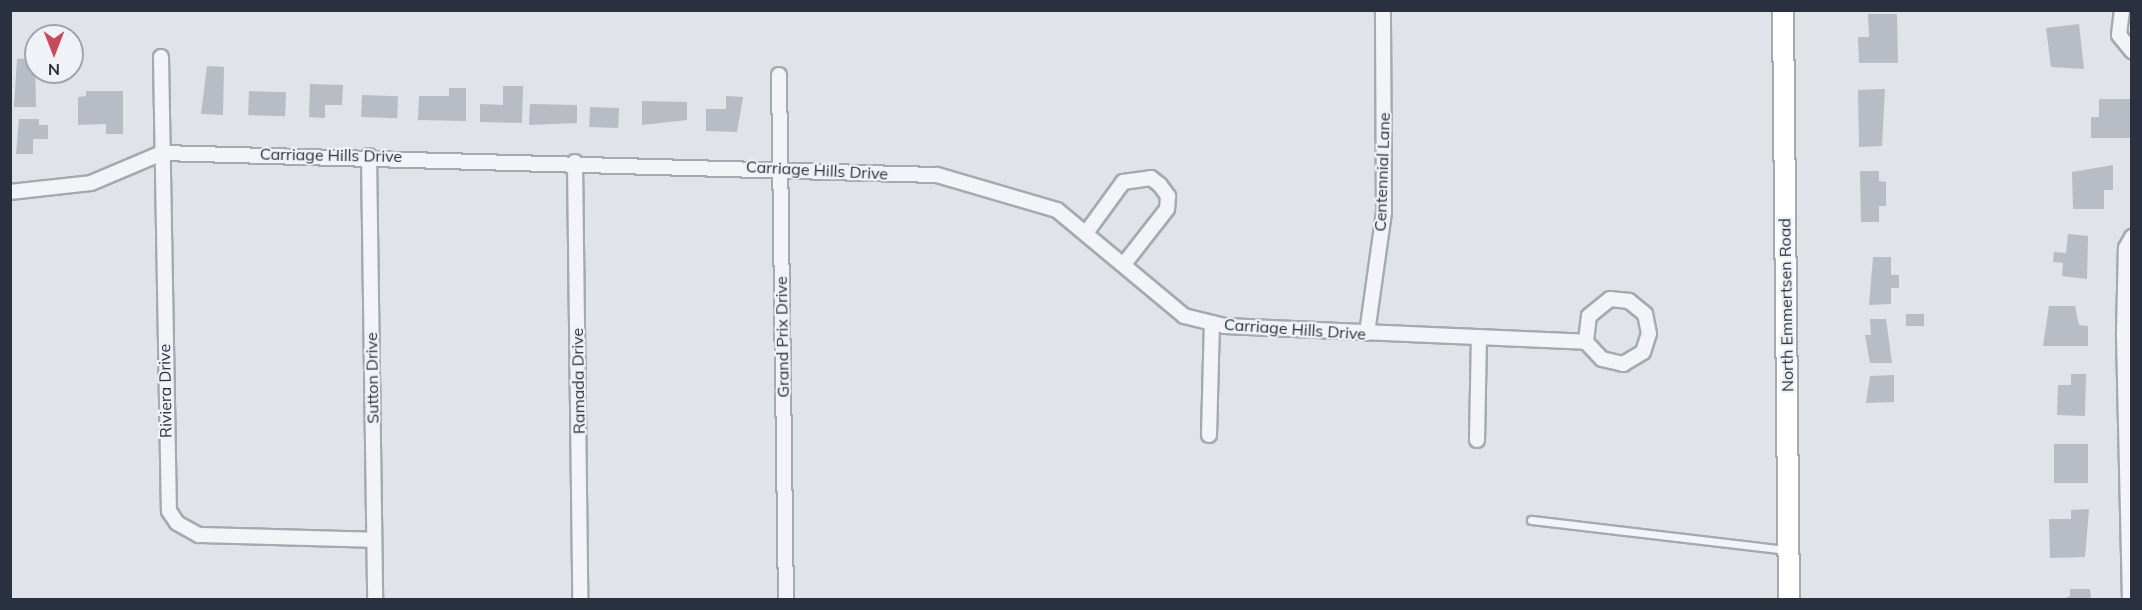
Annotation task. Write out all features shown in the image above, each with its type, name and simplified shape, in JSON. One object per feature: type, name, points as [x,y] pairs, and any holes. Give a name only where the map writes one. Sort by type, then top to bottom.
[{"type":"street","name":"Centennial Lane","points":[[1367,333],[1384,212],[1383,10]]},
{"type":"street","name":"North Emmertsen Road","points":[[1783,10],[1789,600]]},
{"type":"street","points":[[2122,10],[2119,35],[2132,51]]},
{"type":"street","name":"Riviera Drive","points":[[161,57],[169,511],[177,523],[199,535],[374,540]]},
{"type":"street","name":"Grand Prix Drive","points":[[779,75],[786,600]]},
{"type":"street","name":"Carriage Hills Drive","points":[[10,192],[91,183],[162,153],[369,156],[937,175],[1057,210],[1184,316],[1212,323],[1367,333],[1586,342]]},
{"type":"street","name":"Sutton Drive","points":[[369,156],[375,600]]},
{"type":"street","name":"Ramada Drive","points":[[575,162],[580,600]]},
{"type":"street","points":[[1086,234],[1123,183],[1150,178],[1160,185],[1168,196],[1164,217],[1124,264]]},
{"type":"street","points":[[2130,600],[2130,483],[2124,333],[2126,248],[2132,237]]},
{"type":"street","points":[[1610,299],[1629,301],[1645,314],[1649,334],[1643,352],[1633,360],[1602,359],[1586,342],[1589,316],[1610,299]]},
{"type":"street","points":[[1209,435],[1212,323]]},
{"type":"street","points":[[1477,440],[1479,337]]},
{"type":"lane","points":[[1531,520],[1788,551]]},
{"type":"building","points":[[1868,14],[1897,14],[1898,63],[1859,63],[1858,37],[1869,37]]},
{"type":"building","points":[[2079,24],[2084,69],[2051,67],[2046,28]]},
{"type":"building","points":[[17,59],[24,59],[24,84],[36,84],[36,107],[14,107]]},
{"type":"building","points":[[207,66],[224,67],[223,115],[201,114]]},
{"type":"building","points":[[310,84],[343,85],[342,105],[325,105],[325,118],[309,117]]},
{"type":"building","points":[[503,86],[523,86],[522,123],[480,122],[480,104],[503,105]]},
{"type":"building","points":[[449,88],[466,88],[466,121],[418,120],[419,96],[449,96]]},
{"type":"building","points":[[1885,89],[1882,146],[1859,147],[1858,90]]},
{"type":"building","points":[[86,91],[123,91],[123,134],[106,134],[106,124],[78,125],[78,97],[86,96]]},
{"type":"building","points":[[249,91],[286,92],[285,116],[248,115]]},
{"type":"building","points":[[362,95],[398,96],[397,118],[361,117]]},
{"type":"building","points":[[726,96],[743,97],[737,132],[706,131],[706,109],[726,109]]},
{"type":"building","points":[[2099,99],[2130,99],[2132,138],[2091,138],[2091,117],[2099,117]]},
{"type":"building","points":[[642,101],[687,102],[687,120],[642,125]]},
{"type":"building","points":[[530,104],[577,105],[577,123],[529,125]]},
{"type":"building","points":[[590,107],[619,108],[618,128],[589,127]]},
{"type":"building","points":[[19,119],[39,119],[39,125],[48,125],[48,139],[33,139],[33,154],[16,154]]},
{"type":"building","points":[[2113,165],[2113,190],[2104,190],[2104,209],[2073,209],[2072,172]]},
{"type":"building","points":[[1860,171],[1879,171],[1879,181],[1886,182],[1886,206],[1879,206],[1879,222],[1861,222]]},
{"type":"building","points":[[2068,234],[2088,236],[2087,279],[2062,276],[2063,263],[2053,262],[2054,252],[2066,253]]},
{"type":"building","points":[[1873,257],[1891,257],[1891,275],[1899,275],[1899,288],[1891,288],[1891,304],[1869,305]]},
{"type":"building","points":[[2049,306],[2075,306],[2079,325],[2088,326],[2088,346],[2043,346]]},
{"type":"building","points":[[1906,314],[1924,314],[1924,326],[1906,326]]},
{"type":"building","points":[[1870,319],[1886,319],[1892,363],[1870,363],[1865,335],[1871,335]]},
{"type":"building","points":[[2071,374],[2086,374],[2085,416],[2057,415],[2058,385],[2071,385]]},
{"type":"building","points":[[1894,375],[1894,402],[1866,403],[1870,376]]},
{"type":"building","points":[[2054,444],[2088,444],[2088,483],[2054,483]]},
{"type":"building","points":[[2089,509],[2085,557],[2050,558],[2049,519],[2071,519],[2071,510]]},
{"type":"building","points":[[2070,589],[2090,589],[2091,600],[2061,600],[2070,596]]}]
